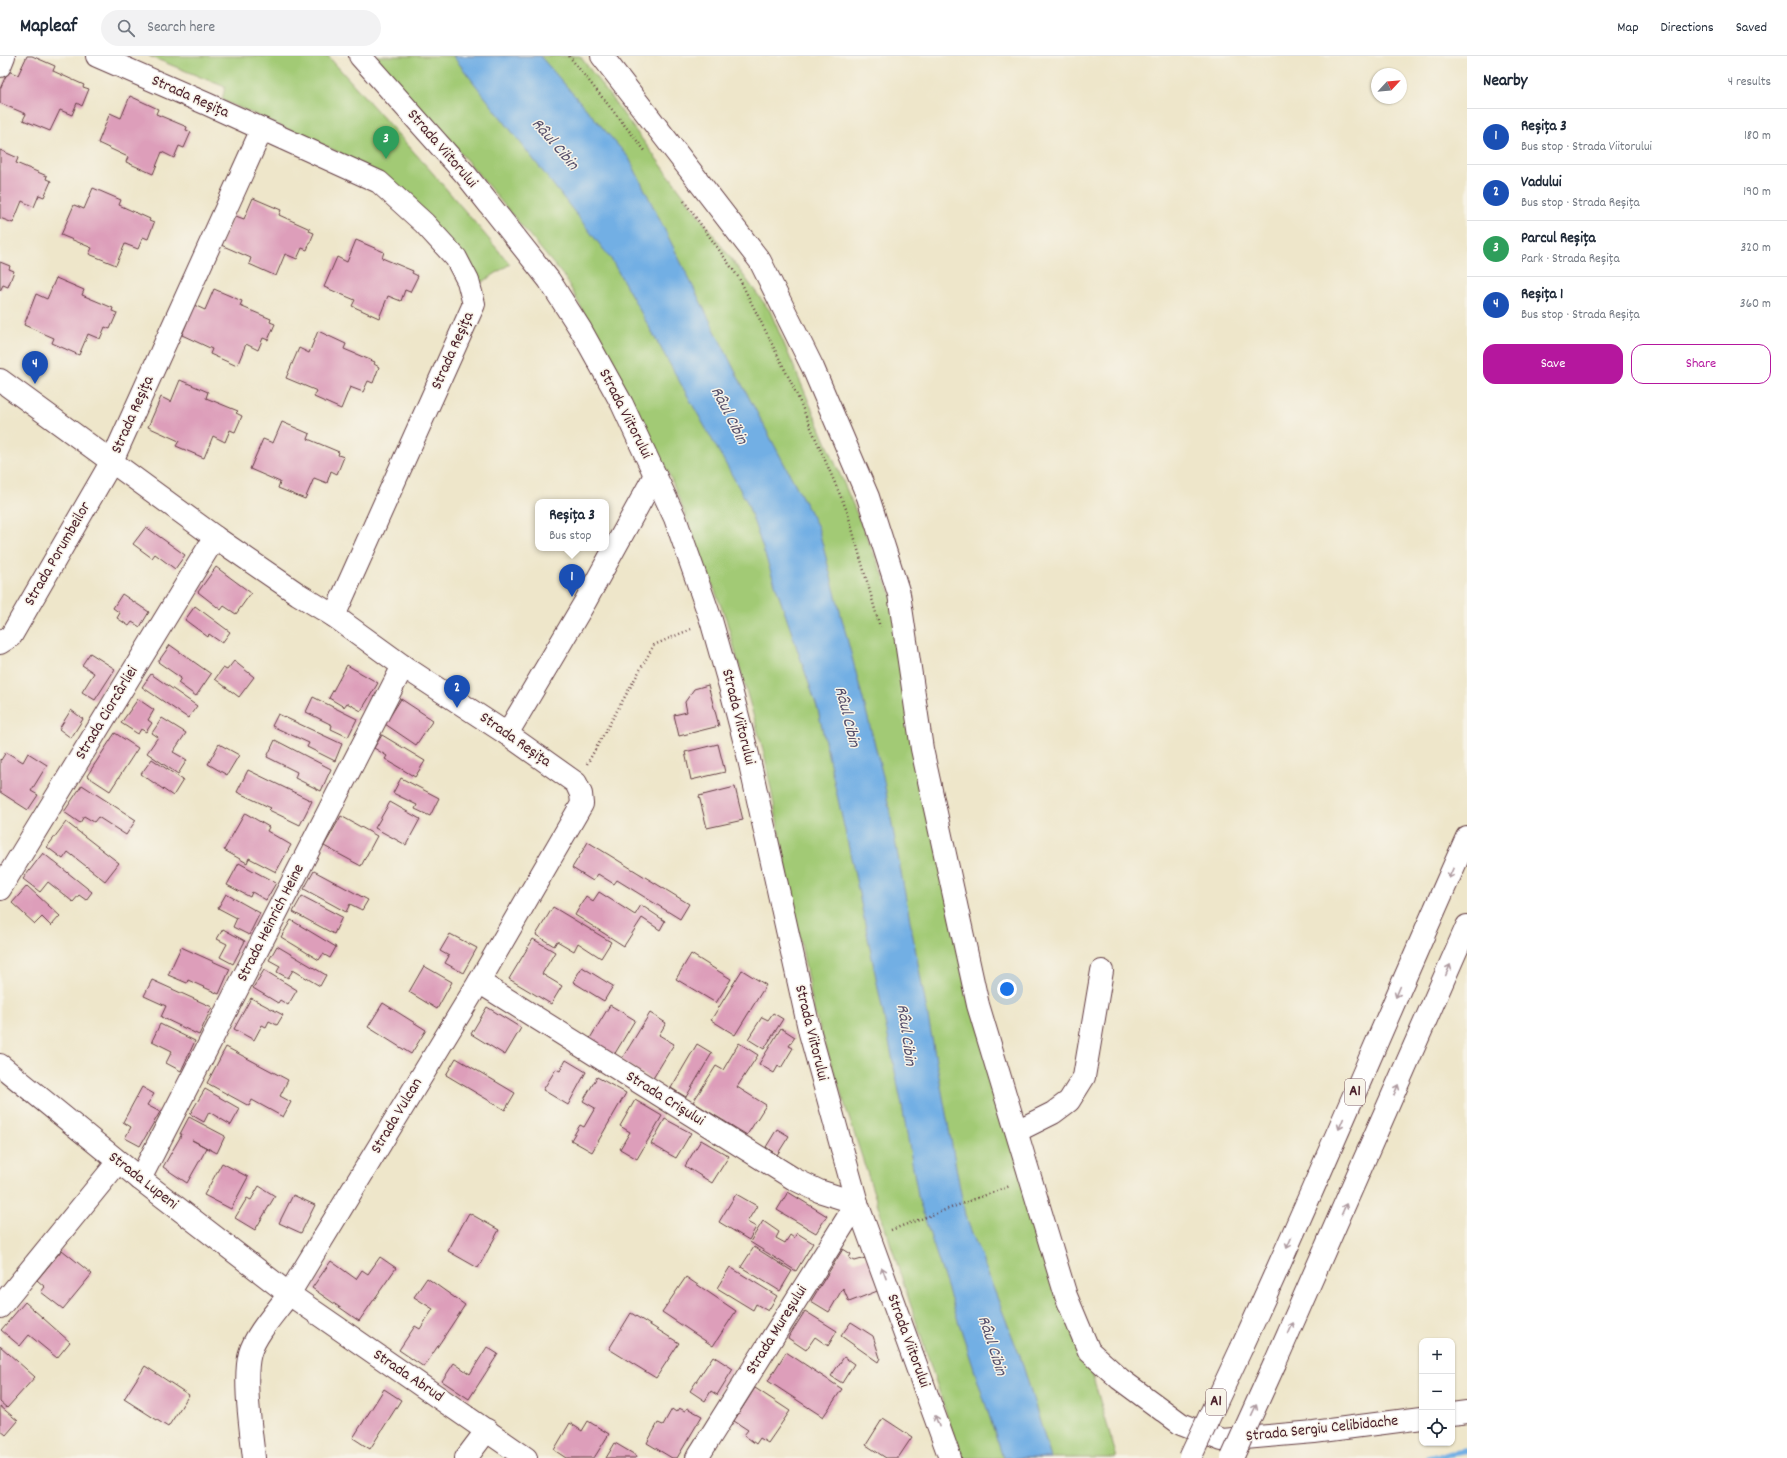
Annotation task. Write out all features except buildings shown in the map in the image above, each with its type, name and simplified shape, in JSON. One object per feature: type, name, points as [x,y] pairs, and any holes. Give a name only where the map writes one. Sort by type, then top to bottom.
[{"type":"main road","points":[[0,66],[4,56]]},
{"type":"main road","name":"Strada Reșița","points":[[97,56],[379,182],[424,223],[456,258],[468,281],[474,304],[334,616]]},
{"type":"main road","name":"Strada Viitorului","points":[[360,56],[466,175],[549,280],[581,330],[619,397],[675,518],[711,620],[726,671],[748,755],[810,1033],[857,1203],[950,1458]]},
{"type":"main road","points":[[602,56],[760,261],[813,368],[868,497],[899,594],[922,749],[978,1005],[1066,1296],[1089,1351],[1120,1379],[1181,1424],[1227,1449]]},
{"type":"main road","name":"Strada Reșița","points":[[112,461],[262,129]]},
{"type":"main road","name":"Strada Reșița","points":[[0,380],[215,537],[298,594],[334,616],[403,666],[507,734],[576,783]]},
{"type":"main road","name":"Strada Porumbeilor","points":[[0,643],[11,636],[112,461]]},
{"type":"main road","points":[[507,734],[656,475]]},
{"type":"main road","name":"Strada Ciorcârliei","points":[[0,889],[215,537]]},
{"type":"main road","name":"Strada Heinrich Heine","points":[[140,1180],[403,666]]},
{"type":"main road","name":"Strada Vulcan","points":[[254,1458],[247,1374],[250,1353],[257,1338],[289,1294],[478,982],[582,804],[581,794],[576,783]]},
{"type":"main road","name":"A1","points":[[1190,1458],[1284,1256],[1416,950],[1467,837]]},
{"type":"main road","name":"A1","points":[[1227,1449],[1275,1363],[1338,1223],[1467,926]]},
{"type":"main road","points":[[1017,1131],[1053,1113],[1069,1101],[1084,1077],[1102,970]]},
{"type":"main road","name":"Strada Crișului","points":[[478,982],[794,1179],[820,1191],[857,1203]]},
{"type":"main road","name":"Strada Lupeni","points":[[0,1065],[140,1180],[289,1294]]},
{"type":"main road","points":[[0,1307],[118,1162]]},
{"type":"main road","name":"Strada Mureșului","points":[[697,1458],[857,1203]]},
{"type":"main road","name":"Strada Abrud","points":[[289,1294],[526,1458]]},
{"type":"main road","points":[[1455,1414],[1467,1412]]},
{"type":"main road","name":"Strada Sergiu Celibidache","points":[[1227,1449],[1314,1432],[1419,1418]]},
{"type":"main road","points":[[466,1458],[486,1430]]},
{"type":"path","points":[[569,56],[648,154]]},
{"type":"path","points":[[681,197],[739,278],[793,386],[847,511],[882,633]]},
{"type":"path","points":[[576,783],[654,644],[711,620]]},
{"type":"path","points":[[890,1230],[1012,1185],[1014,1192]]},
{"type":"green space","points":[[149,56],[328,56],[431,171],[510,264],[478,285],[382,175],[330,148],[222,100],[225,87]]},
{"type":"green space","points":[[373,56],[580,56],[770,311],[893,598],[1005,1107],[1030,1164],[1117,1458],[961,1458],[814,1011],[764,753],[726,619],[670,476],[566,279],[469,163]]},
{"type":"water","name":"Râul Cibin","points":[[453,56],[540,56],[629,158],[738,377],[818,527],[883,776],[965,1215],[1021,1359],[1051,1458],[1003,1458],[919,1201],[902,1106],[858,889],[818,710],[747,502],[611,259]]},
{"type":"waterway","points":[[1428,1458],[1467,1451]]},
{"type":"place","name":"Parcul Reșița","points":[[386,159]]},
{"type":"place","name":"Reșița 1","points":[[35,384]]},
{"type":"place","name":"Reșița 3","points":[[572,597]]},
{"type":"place","name":"Vadului","points":[[457,708]]}]
